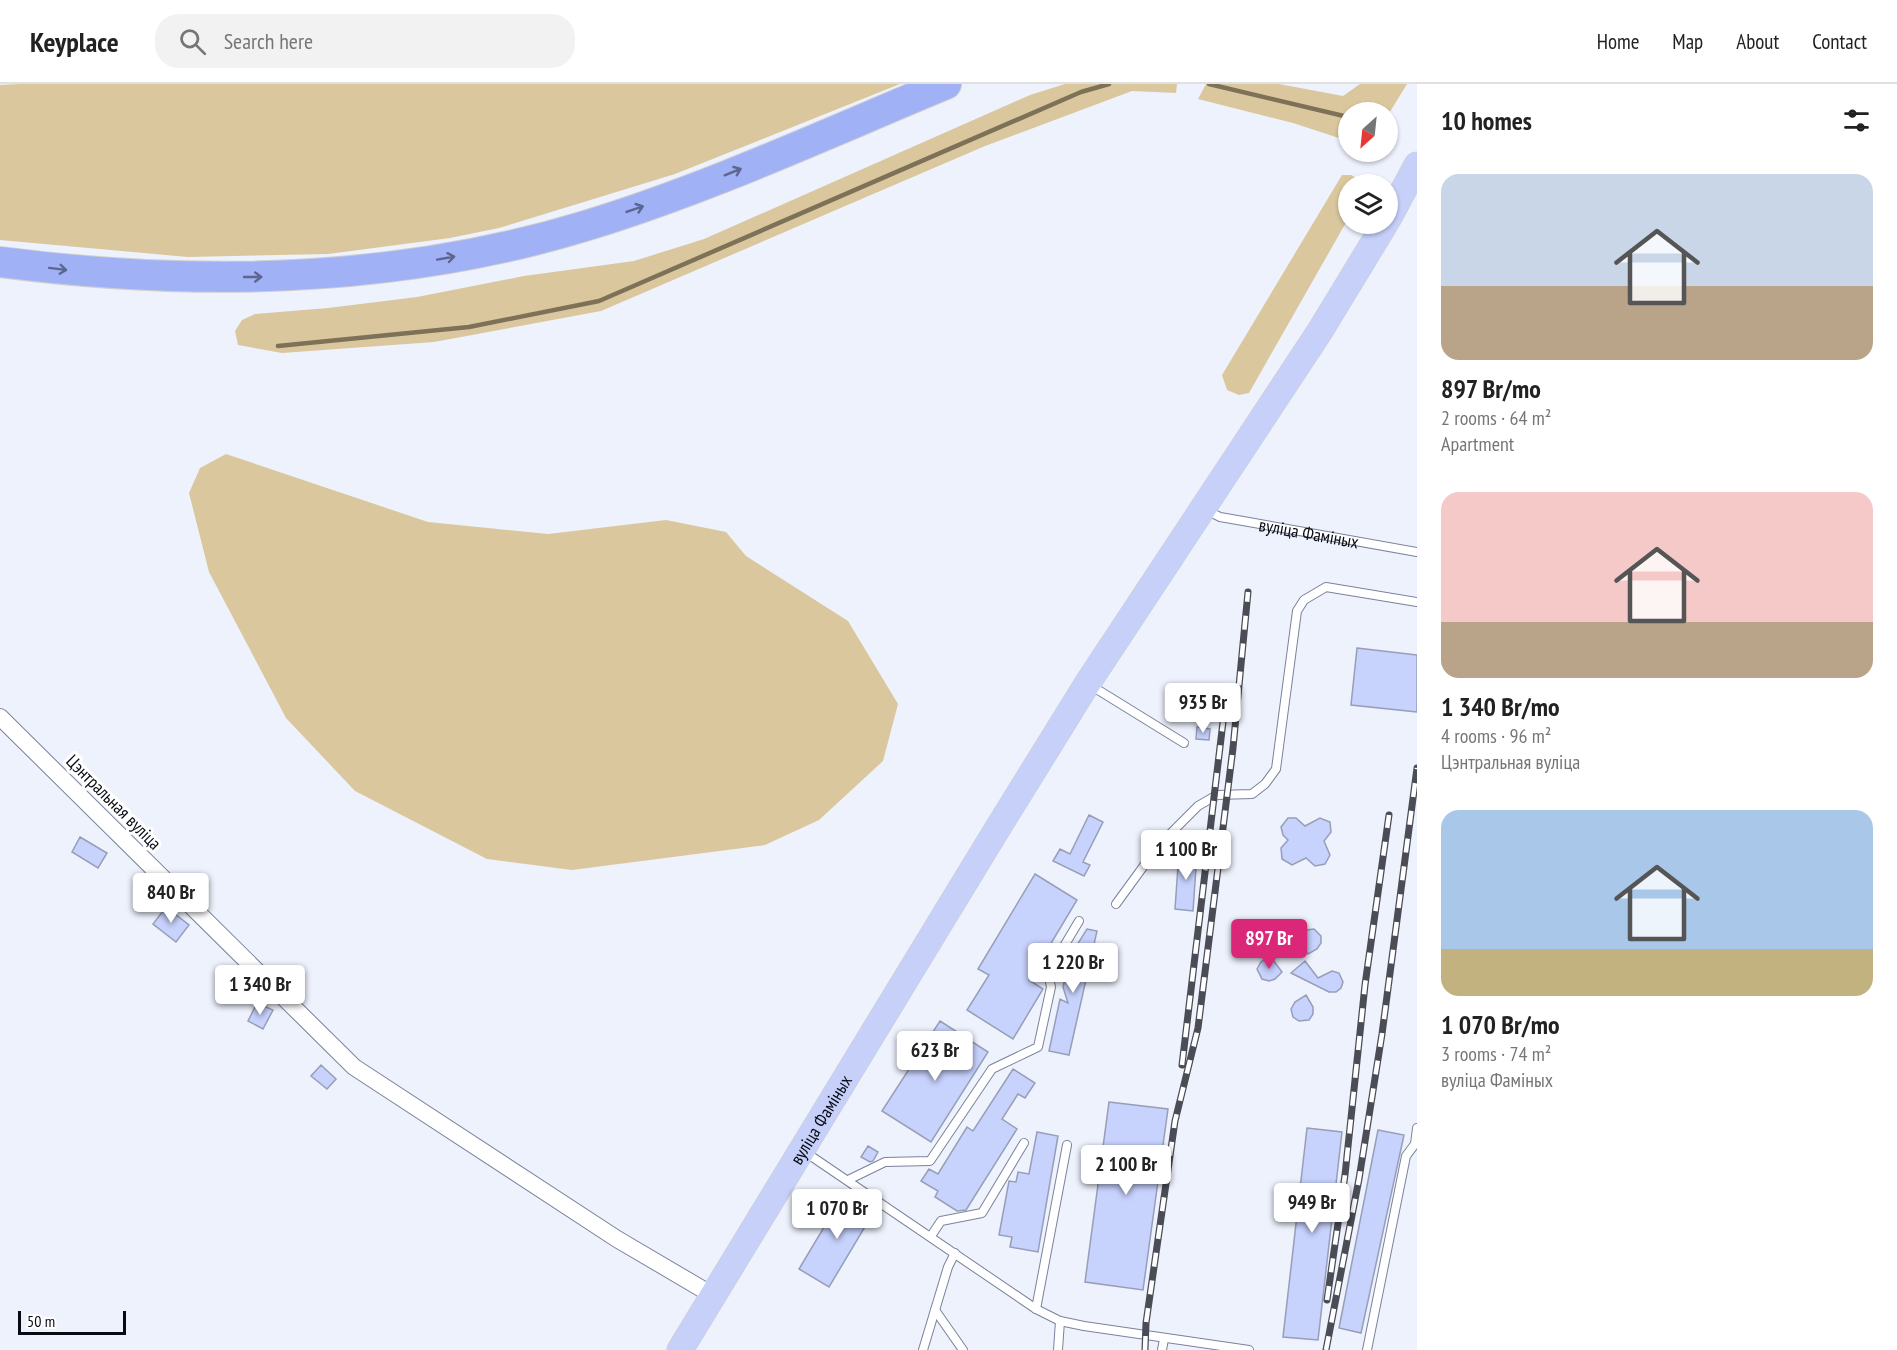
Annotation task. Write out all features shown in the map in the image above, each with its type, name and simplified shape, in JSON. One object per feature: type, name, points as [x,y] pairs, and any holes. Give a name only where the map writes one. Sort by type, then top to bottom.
[{"type":"highway","points":[[0,262],[172,278],[268,277],[368,271],[487,251],[584,227],[679,194],[946,84]]},
{"type":"main road","points":[[1398,200],[1417,165]]},
{"type":"main road","name":"вуліца Фаміных","points":[[680,1350],[1087,684],[1320,331],[1379,234]]},
{"type":"street","name":"Цэнтральная вуліца","points":[[0,717],[354,1067],[617,1239],[714,1296]]},
{"type":"lane","name":"вуліца Фаміных","points":[[1202,508],[1220,517],[1417,552]]},
{"type":"lane","points":[[1116,904],[1159,845],[1198,806],[1217,795],[1252,794],[1265,784],[1276,769],[1297,611],[1304,600],[1326,587],[1417,602]]},
{"type":"lane","points":[[1087,684],[1184,743]]},
{"type":"lane","points":[[848,1180],[885,1162],[930,1161],[992,1069],[1038,1047],[1051,987],[1048,973],[1079,921]]},
{"type":"lane","points":[[1367,1350],[1406,1155],[1415,1144],[1417,1128]]},
{"type":"lane","points":[[931,1236],[941,1221],[982,1213],[1024,1143]]},
{"type":"lane","points":[[1036,1309],[1066,1145]]},
{"type":"lane","points":[[803,1150],[1036,1309],[1060,1321],[1211,1347],[1249,1350]]},
{"type":"lane","points":[[923,1350],[948,1267],[955,1253]]},
{"type":"lane","points":[[935,1310],[963,1350]]},
{"type":"lane","points":[[1058,1350],[1060,1321]]},
{"type":"lane","points":[[1162,1350],[1164,1339]]},
{"type":"shaded area","points":[[900,84],[675,174],[499,228],[450,238],[328,254],[188,257],[0,240],[0,85]]},
{"type":"shaded area","points":[[1065,84],[1177,84],[1176,93],[1132,91],[985,146],[601,311],[434,342],[282,353],[238,345],[235,331],[242,320],[255,314],[417,297],[524,276],[634,261],[704,239],[1030,95]]},
{"type":"shaded area","points":[[1206,84],[1279,84],[1343,96],[1360,84],[1407,84],[1396,102],[1338,102],[1338,138],[1293,123],[1198,99]]},
{"type":"shaded area","points":[[1338,182],[1339,234],[1249,393],[1239,395],[1227,390],[1222,375]]},
{"type":"shaded area","points":[[226,454],[428,522],[548,534],[666,520],[726,532],[746,556],[848,621],[898,704],[883,761],[819,820],[765,845],[572,870],[487,859],[355,791],[286,718],[209,572],[189,493],[200,468]]},
{"type":"building","points":[[1357,648],[1417,655],[1417,712],[1351,705]]},
{"type":"building","points":[[1197,727],[1210,729],[1209,740],[1196,739]]},
{"type":"building","points":[[1089,815],[1103,822],[1083,862],[1090,865],[1084,876],[1053,861],[1060,849],[1070,854]]},
{"type":"building","points":[[1288,818],[1296,818],[1305,826],[1320,818],[1330,822],[1331,832],[1324,841],[1330,855],[1325,864],[1315,866],[1306,858],[1292,865],[1282,859],[1281,848],[1288,840],[1283,835],[1281,827]]},
{"type":"building","points":[[80,837],[107,853],[98,868],[72,852]]},
{"type":"building","points":[[1179,852],[1197,853],[1193,911],[1175,909]]},
{"type":"building","points":[[1035,874],[1077,900],[1029,980],[1043,989],[1013,1039],[967,1010],[989,975],[978,969]]},
{"type":"building","points":[[166,907],[189,925],[176,942],[153,924]]},
{"type":"building","points":[[1274,924],[1284,929],[1289,937],[1273,949],[1266,941],[1264,934],[1267,927]]},
{"type":"building","points":[[1087,929],[1097,931],[1069,1055],[1049,1051],[1060,999],[1068,1003],[1063,987],[1070,956]]},
{"type":"building","points":[[1314,929],[1321,936],[1321,943],[1317,949],[1308,954],[1298,938],[1306,930]]},
{"type":"building","points":[[1270,956],[1282,972],[1269,981],[1262,979],[1257,969],[1261,962]]},
{"type":"building","points":[[1305,961],[1318,978],[1332,971],[1339,973],[1343,982],[1341,988],[1336,992],[1329,992],[1291,973]]},
{"type":"building","points":[[1306,995],[1313,1007],[1313,1014],[1309,1020],[1299,1021],[1293,1017],[1291,1009],[1295,1002]]},
{"type":"building","points":[[257,1003],[273,1010],[263,1029],[248,1021]]},
{"type":"building","points":[[940,1021],[988,1052],[931,1142],[882,1111]]},
{"type":"building","points":[[321,1065],[336,1079],[327,1089],[311,1076]]},
{"type":"building","points":[[1013,1069],[1035,1083],[1025,1098],[1018,1094],[1002,1119],[1017,1129],[966,1210],[957,1211],[935,1197],[938,1191],[921,1181],[929,1169],[938,1174],[967,1127],[973,1131]]},
{"type":"building","points":[[1109,1102],[1168,1109],[1143,1290],[1085,1282]]},
{"type":"building","points":[[1307,1128],[1342,1132],[1318,1340],[1283,1337]]},
{"type":"building","points":[[1378,1130],[1404,1135],[1361,1333],[1339,1328]]},
{"type":"building","points":[[1037,1132],[1058,1136],[1038,1252],[1010,1247],[1012,1237],[999,1235],[1009,1181],[1016,1182],[1018,1172],[1029,1174]]},
{"type":"building","points":[[868,1146],[878,1152],[870,1162],[861,1157]]},
{"type":"building","points":[[845,1192],[875,1210],[829,1287],[799,1269]]},
{"type":"waterway","points":[[278,346],[469,327],[599,301],[1081,92],[1109,84]]},
{"type":"waterway","points":[[1209,84],[1338,115]]},
{"type":"railway","points":[[1145,1350],[1146,1323],[1175,1121],[1198,1028],[1233,748],[1248,592]]},
{"type":"railway","points":[[1182,1065],[1223,722]]},
{"type":"railway","points":[[1326,1350],[1359,1179],[1382,1034],[1417,768]]},
{"type":"railway","points":[[1327,1300],[1345,1175],[1365,985],[1389,815]]}]
